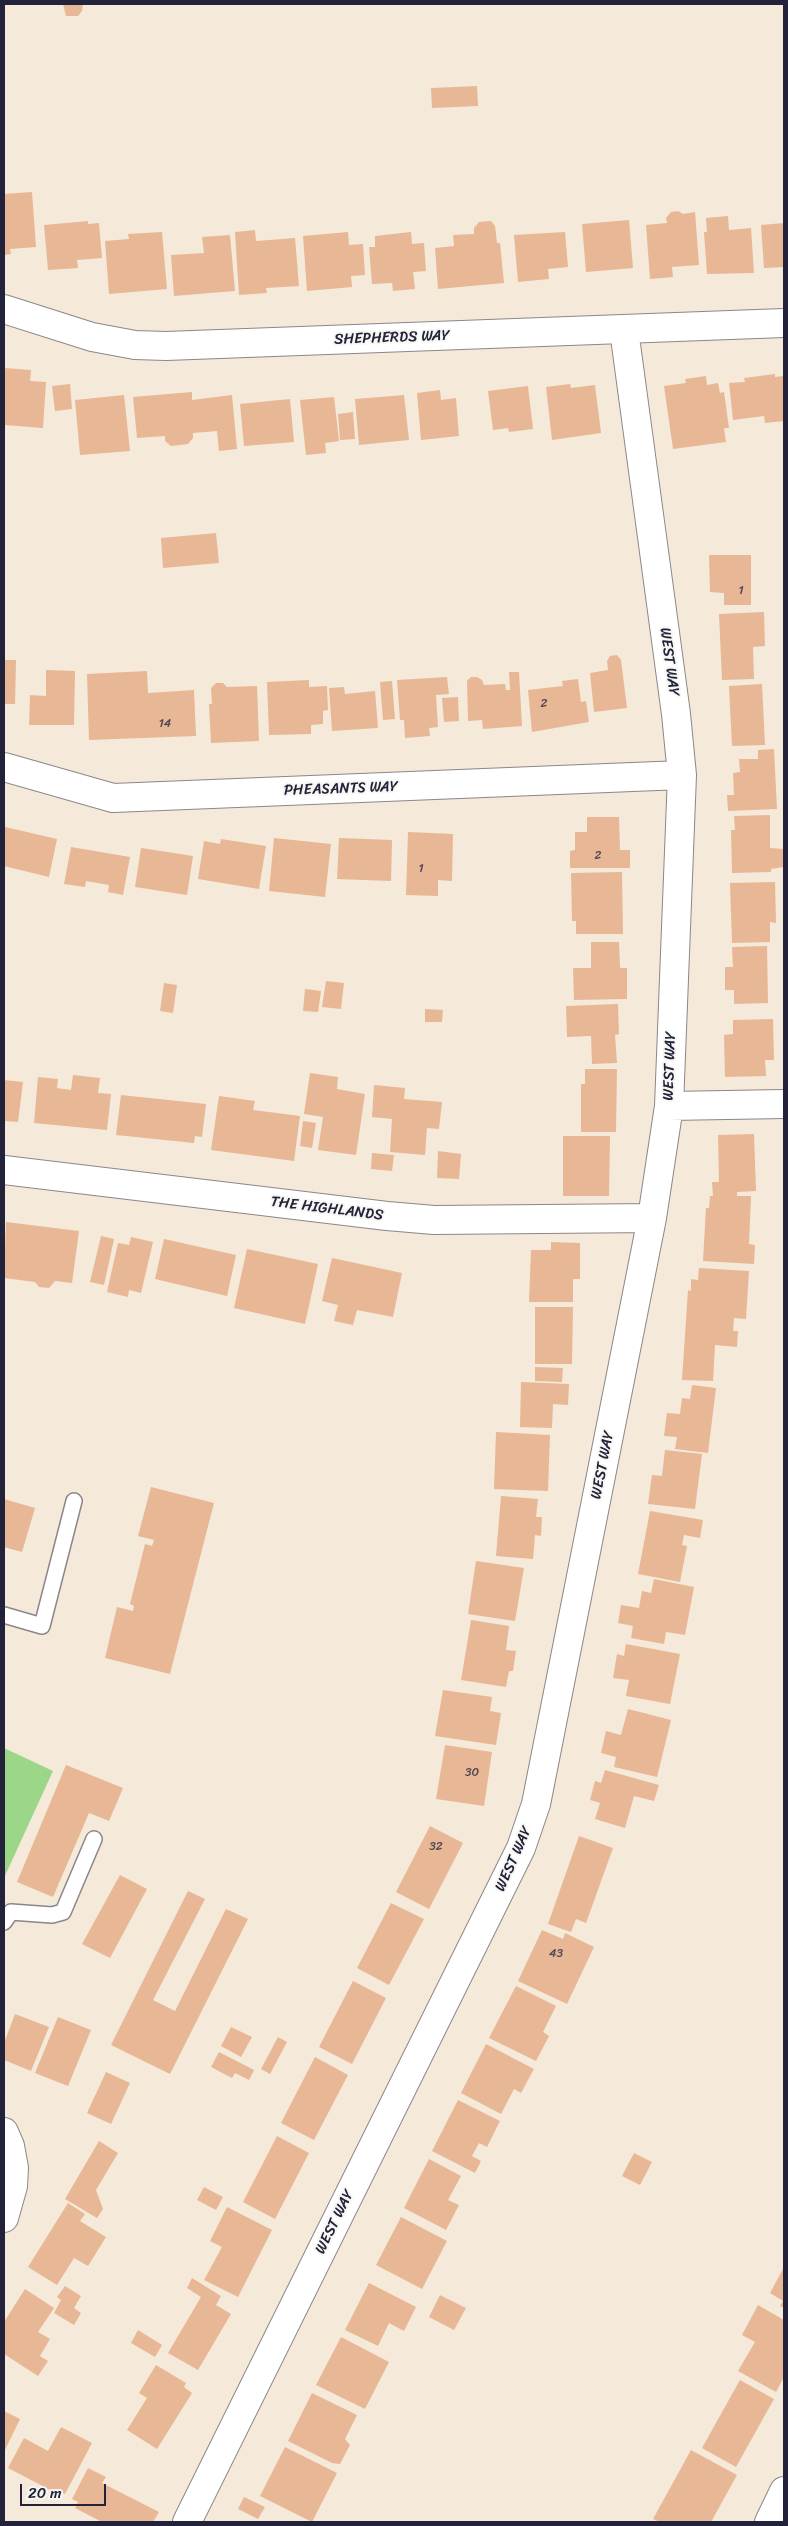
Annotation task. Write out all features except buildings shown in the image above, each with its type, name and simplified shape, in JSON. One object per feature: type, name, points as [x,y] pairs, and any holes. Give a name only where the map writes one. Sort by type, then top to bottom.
[{"type":"street","name":"SHEPHERDS WAY","points":[[4,309],[92,337],[135,345],[624,330],[784,323]]},
{"type":"street","name":"WEST WAY","points":[[187,2522],[521,1848],[536,1804],[652,1218],[669,1106],[682,774],[676,714],[624,330]]},
{"type":"street","name":"PHEASANTS WAY","points":[[4,767],[113,798],[682,774]]},
{"type":"street","points":[[669,1106],[784,1104]]},
{"type":"street","name":"THE HIGHLANDS","points":[[4,1170],[415,1218],[652,1218]]},
{"type":"street","points":[[4,2132],[10,2146],[14,2168],[13,2186],[4,2218]]},
{"type":"street","points":[[769,2522],[784,2491]]},
{"type":"lane","points":[[4,1614],[42,1626],[74,1501]]},
{"type":"lane","points":[[4,1922],[11,1912],[52,1915],[63,1912],[94,1839]]},
{"type":"green space","points":[[4,1748],[53,1771],[4,1878]]}]
